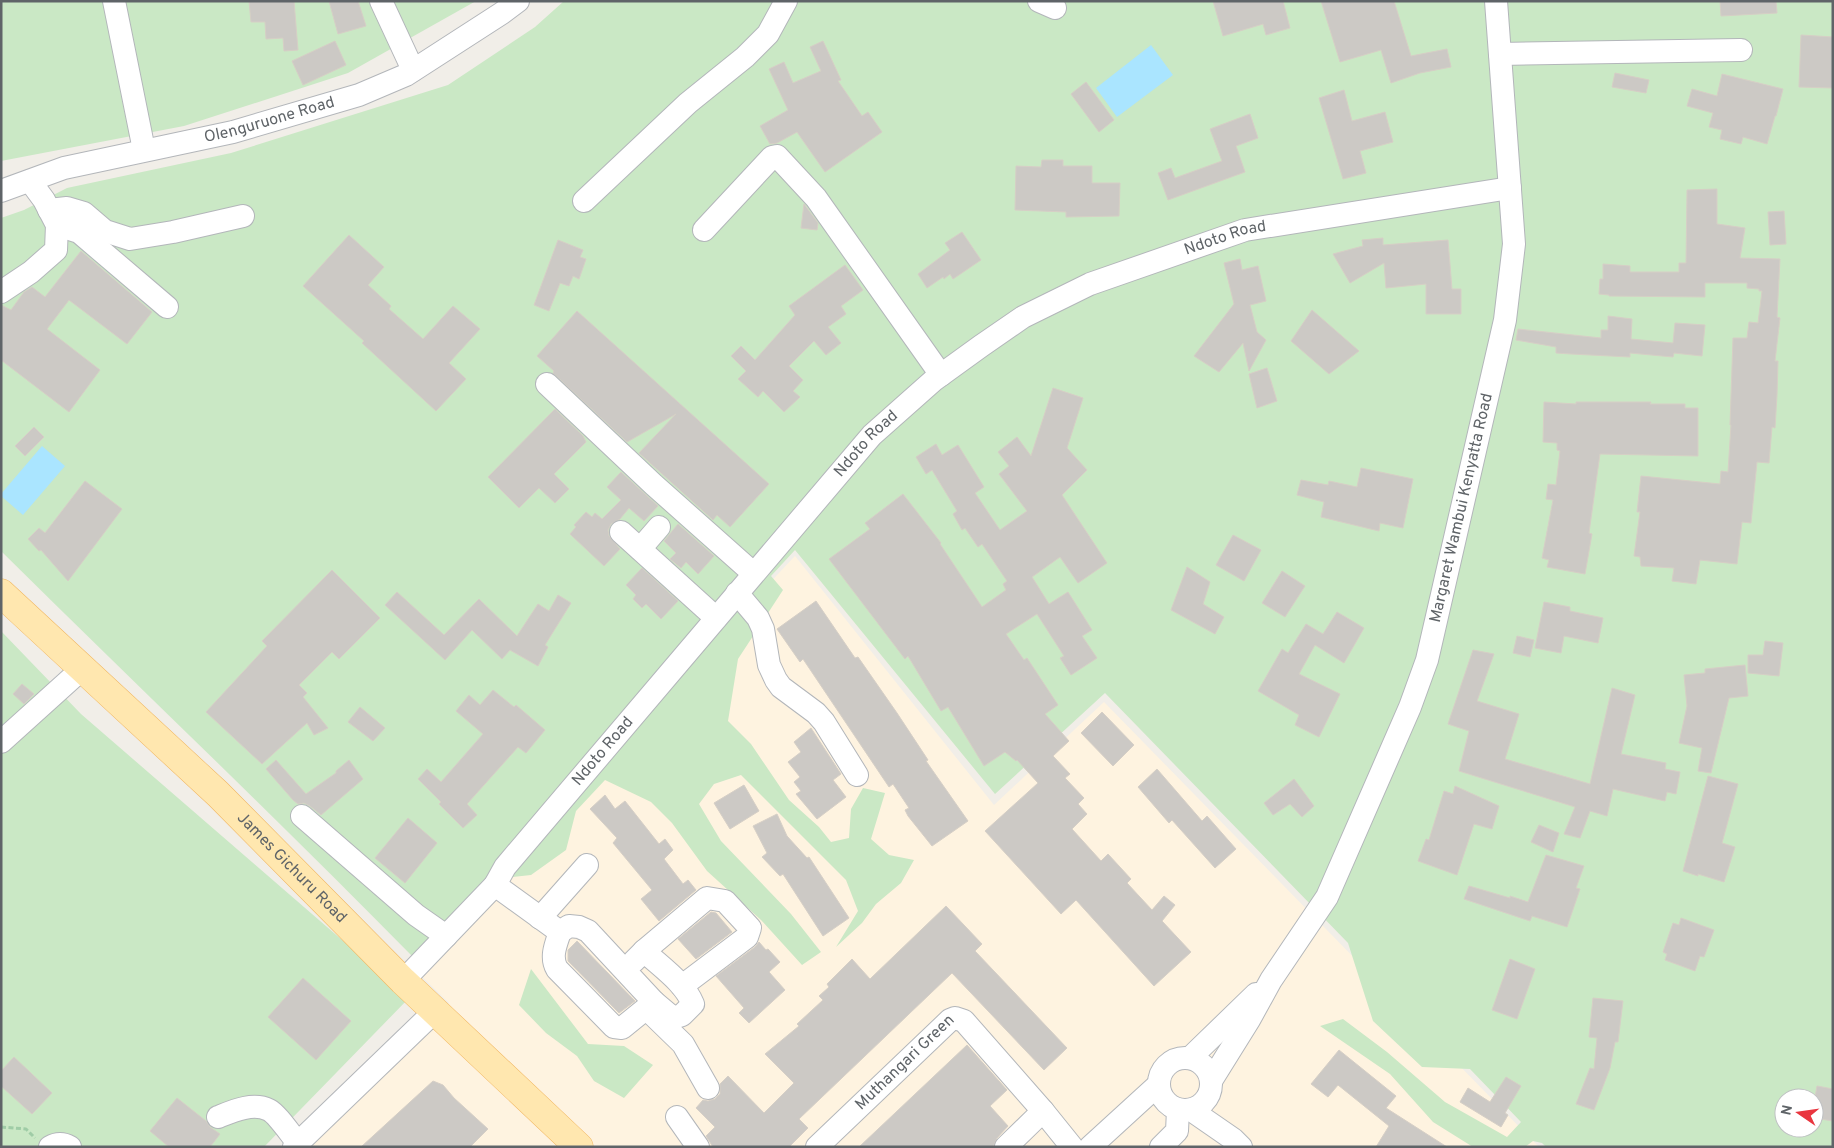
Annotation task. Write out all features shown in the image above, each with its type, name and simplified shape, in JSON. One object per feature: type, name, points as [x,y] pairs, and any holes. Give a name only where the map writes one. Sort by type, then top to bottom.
[{"type":"main road","name":"James Gichuru Road","points":[[1,593],[218,794],[403,981],[579,1147]]},
{"type":"street","points":[[114,1],[144,150]]},
{"type":"street","points":[[381,1],[413,70]]},
{"type":"street","name":"Olenguruone Road","points":[[1,191],[64,168],[232,132],[359,95],[413,70],[494,19],[518,1]]},
{"type":"street","points":[[584,201],[688,102],[745,57],[768,34],[786,1]]},
{"type":"street","name":"Margaret Wambui Kenyatta Road","points":[[1161,1147],[1177,1131],[1250,1020],[1271,980],[1327,897],[1410,707],[1427,660],[1506,320],[1514,244],[1496,1]]},
{"type":"street","points":[[1500,54],[1741,50]]},
{"type":"street","points":[[704,230],[772,157],[778,156],[816,198],[941,375]]},
{"type":"street","points":[[1,292],[30,272],[56,250],[53,218],[30,181]]},
{"type":"street","name":"Ndoto Road","points":[[403,981],[495,885],[505,867],[872,435],[941,375],[1023,317],[1090,284],[1245,230],[1510,188]]},
{"type":"street","points":[[53,218],[67,208],[84,213],[105,231],[130,239],[173,232],[244,216]]},
{"type":"street","points":[[53,218],[80,232],[167,307]]},
{"type":"street","points":[[548,384],[654,485],[753,573]]},
{"type":"street","points":[[640,549],[659,527]]},
{"type":"street","points":[[621,532],[716,618]]},
{"type":"street","points":[[737,593],[758,618],[763,629],[769,666],[776,680],[782,687],[816,713],[824,722],[857,775]]},
{"type":"street","points":[[1,742],[83,668]]},
{"type":"street","points":[[302,816],[416,915],[446,936]]},
{"type":"street","points":[[540,918],[587,865]]},
{"type":"street","points":[[495,885],[560,932]]},
{"type":"street","points":[[624,970],[707,898],[725,902],[750,928],[747,937],[682,986]]},
{"type":"street","points":[[650,1005],[622,1028],[614,1027],[554,964],[554,950],[560,932],[569,926],[579,927],[588,931],[624,970],[683,1044],[708,1088]]},
{"type":"street","points":[[644,952],[682,986],[690,995],[693,1004],[682,1015],[673,1018],[650,1005]]},
{"type":"street","name":"Margaret Wambui Kenyatta Road","points":[[1190,1058],[1271,980]]},
{"type":"street","points":[[218,1117],[239,1109],[259,1107],[270,1110],[296,1145],[435,1012]]},
{"type":"street","points":[[682,1015],[695,1036],[697,1048],[696,1068]]},
{"type":"street","name":"Muthangari Green","points":[[817,1147],[950,1020],[955,1018],[964,1021],[1072,1147]]},
{"type":"street","points":[[1190,1058],[1204,1066],[1209,1073],[1197,1099],[1166,1103],[1162,1097],[1159,1084],[1162,1072],[1166,1066],[1177,1059],[1190,1058]]},
{"type":"street","points":[[1090,1147],[1159,1084]]},
{"type":"street","points":[[1197,1099],[1237,1143]]},
{"type":"street","points":[[1006,1147],[1043,1111]]},
{"type":"street","points":[[677,1117],[698,1147]]},
{"type":"street","points":[[44,1144],[66,1144],[70,1147]]},
{"type":"path","points":[[1,1127],[26,1129],[44,1144]]},
{"type":"shaded area","points":[[795,556],[994,805],[1104,702],[1539,1147],[304,1147],[449,1003],[410,965]]},
{"type":"green space","points":[[1,1],[476,1],[348,73],[184,126],[1,161]]},
{"type":"green space","points":[[564,1],[1833,1],[1833,1147],[1546,1147],[1542,1143],[1533,1141],[1525,1147],[1473,1147],[1433,1122],[1390,1074],[1320,1026],[1343,1019],[1387,1052],[1445,1102],[1507,1137],[1521,1122],[1470,1069],[1422,1067],[1373,1021],[1348,943],[1105,693],[995,794],[795,550],[771,576],[783,590],[738,659],[728,721],[751,744],[789,800],[819,827],[831,842],[849,838],[851,809],[863,788],[885,793],[871,839],[889,855],[914,860],[901,883],[876,904],[862,923],[836,947],[858,911],[846,880],[741,775],[714,784],[699,804],[721,841],[791,914],[821,952],[802,965],[761,920],[707,871],[672,823],[651,802],[605,780],[576,811],[566,850],[531,875],[484,880],[412,956],[311,854],[1,551],[1,218],[24,210],[67,188],[231,153],[448,85],[535,27]]},
{"type":"green space","points":[[1,631],[81,714],[409,998],[264,1147],[1,1147]]},
{"type":"green space","points":[[531,969],[588,1044],[624,1046],[653,1065],[624,1098],[594,1081],[577,1056],[546,1033],[519,1005]]},
{"type":"water","points":[[1151,45],[1173,75],[1117,117],[1096,88]]},
{"type":"water","points":[[42,446],[65,466],[23,515],[1,494]]},
{"type":"building","points":[[249,1],[294,1],[298,50],[284,51],[283,38],[266,39],[265,22],[251,22]]},
{"type":"building","points":[[329,1],[358,1],[366,26],[338,34]]},
{"type":"building","points":[[1213,1],[1283,1],[1290,28],[1266,35],[1263,24],[1223,36]]},
{"type":"building","points":[[1321,1],[1394,1],[1411,56],[1447,49],[1451,67],[1420,73],[1391,83],[1381,50],[1340,62]]},
{"type":"building","points":[[1720,1],[1776,1],[1777,13],[1721,16]]},
{"type":"building","points":[[1801,35],[1833,37],[1833,88],[1799,87]]},
{"type":"building","points":[[335,41],[346,65],[303,85],[292,61]]},
{"type":"building","points":[[823,41],[841,80],[838,81],[862,116],[868,112],[882,132],[825,172],[797,132],[777,143],[770,144],[760,126],[788,110],[769,69],[784,62],[793,83],[821,71],[810,47]]},
{"type":"building","points":[[1615,73],[1649,80],[1646,93],[1612,87]]},
{"type":"building","points":[[1722,74],[1783,89],[1767,144],[1743,137],[1741,144],[1720,139],[1722,130],[1709,127],[1713,113],[1687,106],[1692,89],[1717,96]]},
{"type":"building","points":[[1086,82],[1114,120],[1099,132],[1071,94]]},
{"type":"building","points":[[1344,90],[1352,121],[1385,112],[1393,142],[1360,151],[1366,173],[1343,179],[1319,98]]},
{"type":"building","points":[[1250,114],[1258,138],[1236,146],[1245,172],[1168,200],[1158,173],[1171,168],[1175,178],[1222,161],[1210,129]]},
{"type":"building","points":[[1042,160],[1063,160],[1063,166],[1092,166],[1092,183],[1120,183],[1119,216],[1066,217],[1066,212],[1015,210],[1016,166],[1041,167]]},
{"type":"building","points":[[1717,189],[1717,224],[1745,228],[1740,258],[1780,259],[1777,317],[1780,318],[1775,361],[1778,361],[1777,395],[1775,428],[1772,427],[1769,463],[1757,462],[1751,523],[1742,522],[1737,564],[1700,560],[1696,584],[1672,581],[1674,568],[1641,566],[1640,557],[1634,556],[1640,512],[1637,512],[1641,476],[1720,484],[1721,471],[1728,472],[1733,338],[1747,338],[1749,322],[1758,323],[1762,291],[1747,288],[1747,283],[1705,283],[1705,297],[1609,296],[1599,294],[1600,279],[1603,279],[1603,264],[1630,266],[1630,272],[1679,272],[1679,263],[1686,263],[1687,190]]},
{"type":"building","points":[[804,204],[818,223],[817,230],[801,228]]},
{"type":"building","points":[[1784,211],[1786,244],[1770,245],[1768,212]]},
{"type":"building","points":[[962,232],[981,260],[953,279],[950,274],[927,288],[918,274],[950,250],[945,243]]},
{"type":"building","points":[[349,235],[384,267],[368,285],[391,306],[389,309],[423,339],[453,306],[480,329],[449,363],[466,379],[436,411],[362,343],[364,341],[303,286]]},
{"type":"building","points":[[1383,238],[1383,245],[1448,240],[1452,289],[1461,289],[1461,314],[1426,314],[1426,284],[1386,288],[1384,263],[1350,283],[1333,254],[1363,246],[1362,240]]},
{"type":"building","points":[[558,240],[583,250],[580,257],[586,259],[579,279],[573,276],[569,286],[560,283],[549,311],[534,305]]},
{"type":"building","points":[[81,251],[152,312],[127,344],[69,300],[47,329],[100,370],[69,412],[1,360],[1,305],[11,310],[24,292],[32,287],[45,297]]},
{"type":"building","points":[[1240,259],[1242,270],[1258,266],[1266,301],[1250,305],[1257,332],[1266,340],[1249,371],[1243,343],[1219,372],[1194,356],[1234,304],[1224,263]]},
{"type":"building","points":[[845,265],[863,290],[841,306],[846,314],[828,327],[841,343],[826,355],[814,341],[789,366],[803,380],[793,391],[800,397],[784,412],[763,391],[758,397],[738,379],[746,371],[731,356],[741,346],[755,360],[795,315],[789,306]]},
{"type":"building","points":[[1312,310],[1359,351],[1329,374],[1291,341]]},
{"type":"building","points":[[577,311],[769,484],[730,527],[717,515],[713,520],[639,453],[676,414],[627,442],[537,356]]},
{"type":"building","points":[[1608,316],[1632,319],[1631,339],[1673,343],[1675,323],[1705,325],[1702,356],[1674,353],[1673,357],[1630,353],[1630,357],[1556,353],[1556,347],[1516,340],[1518,329],[1601,338],[1601,330],[1608,330]]},
{"type":"building","points":[[1267,368],[1277,401],[1257,408],[1249,374]]},
{"type":"building","points":[[1053,388],[1083,398],[1067,448],[1087,470],[1062,495],[1107,563],[1078,583],[1060,557],[1032,577],[1049,604],[1068,592],[1092,630],[1082,636],[1097,658],[1071,675],[1060,658],[1064,656],[1037,614],[1006,634],[1024,660],[1027,658],[1058,705],[1045,714],[1069,741],[1053,756],[1070,774],[1065,778],[1084,798],[1078,804],[1087,814],[1072,829],[1101,861],[1108,854],[1131,879],[1127,883],[1152,910],[1164,896],[1175,905],[1162,921],[1191,952],[1154,986],[1076,900],[1061,914],[985,831],[1038,783],[1017,760],[1005,752],[984,766],[948,707],[941,711],[908,656],[905,659],[829,559],[870,529],[865,523],[903,494],[941,543],[982,607],[1006,590],[1003,584],[1007,581],[982,544],[978,547],[965,528],[962,530],[953,514],[957,511],[932,470],[926,474],[916,457],[936,444],[942,455],[958,445],[984,487],[975,493],[1000,530],[1027,511],[999,474],[1009,466],[998,452],[1017,437],[1031,456]]},
{"type":"building","points":[[1544,402],[1576,404],[1576,402],[1651,402],[1650,404],[1685,404],[1685,408],[1698,408],[1698,456],[1600,454],[1589,533],[1592,534],[1585,574],[1547,567],[1549,560],[1542,558],[1553,500],[1546,499],[1548,484],[1556,485],[1560,451],[1557,450],[1557,443],[1543,442]]},
{"type":"building","points":[[555,409],[583,436],[586,442],[554,474],[569,489],[555,503],[539,488],[519,508],[488,477]]},
{"type":"building","points":[[34,427],[44,437],[25,456],[15,446]]},
{"type":"building","points":[[1361,468],[1413,479],[1403,528],[1380,523],[1379,531],[1321,517],[1324,502],[1297,495],[1301,480],[1328,485],[1329,481],[1357,487]]},
{"type":"building","points":[[621,472],[658,506],[644,521],[629,508],[620,519],[611,524],[608,530],[609,536],[620,549],[604,566],[570,534],[576,527],[574,525],[586,512],[592,517],[595,513],[602,519],[621,500],[607,487]]},
{"type":"building","points":[[85,481],[122,509],[68,581],[41,550],[39,551],[28,539],[39,528],[45,533]]},
{"type":"building","points":[[678,524],[714,556],[698,574],[686,562],[681,568],[670,559],[676,553],[664,541]]},
{"type":"building","points":[[1233,535],[1261,550],[1244,581],[1216,565]]},
{"type":"building","points":[[1187,567],[1210,582],[1203,604],[1224,617],[1215,634],[1171,610]]},
{"type":"building","points":[[642,568],[678,601],[661,619],[646,604],[642,608],[633,599],[636,595],[626,585]]},
{"type":"building","points":[[332,570],[380,618],[339,659],[332,652],[299,685],[307,693],[303,697],[328,728],[314,735],[307,723],[262,764],[206,712],[267,646],[262,641]]},
{"type":"building","points":[[1282,571],[1305,586],[1285,617],[1262,603]]},
{"type":"building","points":[[397,592],[444,635],[479,599],[517,636],[538,604],[549,611],[558,595],[571,603],[545,645],[548,647],[538,666],[510,650],[502,659],[472,630],[445,660],[385,605]]},
{"type":"building","points":[[816,601],[855,658],[858,657],[897,713],[928,760],[926,761],[968,821],[932,846],[908,816],[905,810],[909,808],[893,784],[889,787],[803,659],[800,662],[777,629]]},
{"type":"building","points":[[1544,602],[1570,607],[1570,611],[1603,618],[1598,643],[1564,636],[1561,653],[1535,648]]},
{"type":"building","points":[[1337,612],[1364,628],[1344,663],[1315,645],[1299,674],[1340,694],[1319,737],[1295,725],[1299,715],[1258,691],[1282,649],[1288,653],[1306,624],[1323,634]]},
{"type":"building","points":[[1517,636],[1534,640],[1530,657],[1513,653]]},
{"type":"building","points":[[1765,641],[1783,643],[1779,676],[1748,673],[1748,655],[1763,655]]},
{"type":"building","points":[[1473,650],[1494,654],[1477,701],[1519,714],[1505,759],[1590,784],[1612,688],[1635,695],[1621,754],[1666,763],[1665,769],[1680,772],[1676,794],[1667,792],[1665,801],[1613,789],[1607,816],[1590,811],[1580,838],[1564,834],[1575,807],[1459,771],[1469,731],[1448,724]]},
{"type":"building","points":[[1745,665],[1748,696],[1729,698],[1711,773],[1698,771],[1702,748],[1679,743],[1687,706],[1684,675],[1705,673],[1705,669]]},
{"type":"building","points":[[22,684],[34,694],[24,704],[13,694]]},
{"type":"building","points":[[493,690],[514,707],[516,705],[545,730],[526,753],[518,747],[467,804],[477,815],[463,828],[418,779],[427,769],[441,782],[483,734],[456,711],[469,695],[480,705]]},
{"type":"building","points":[[360,707],[385,728],[373,741],[348,722]]},
{"type":"building","points":[[1102,712],[1134,745],[1113,766],[1081,733]]},
{"type":"building","points":[[811,728],[841,774],[833,780],[846,797],[817,819],[796,794],[801,791],[794,782],[800,777],[788,762],[801,752],[794,742]]},
{"type":"building","points":[[276,760],[306,794],[336,773],[349,760],[363,779],[321,815],[310,806],[304,803],[298,804],[293,800],[266,769]]},
{"type":"building","points":[[1157,769],[1202,821],[1207,816],[1236,849],[1215,868],[1172,820],[1169,823],[1138,787]]},
{"type":"building","points":[[1708,776],[1738,784],[1722,843],[1735,847],[1724,882],[1683,871]]},
{"type":"building","points":[[1294,779],[1314,806],[1302,817],[1290,804],[1273,815],[1264,803]]},
{"type":"building","points":[[744,785],[759,811],[730,829],[714,803]]},
{"type":"building","points":[[1455,786],[1499,806],[1492,829],[1474,824],[1457,875],[1418,861],[1426,839],[1429,840],[1444,791],[1453,794]]},
{"type":"building","points":[[605,795],[615,809],[625,801],[659,844],[665,839],[673,850],[664,859],[683,884],[688,880],[696,890],[659,921],[641,899],[652,890],[613,843],[617,838],[590,809]]},
{"type":"building","points":[[777,814],[787,836],[807,858],[809,857],[849,918],[823,936],[783,874],[780,876],[762,857],[767,853],[753,826]]},
{"type":"building","points":[[408,818],[437,843],[405,883],[375,858]]},
{"type":"building","points":[[1539,825],[1559,833],[1553,852],[1531,842]]},
{"type":"building","points":[[1546,855],[1584,866],[1576,888],[1580,889],[1567,927],[1532,916],[1530,921],[1464,899],[1469,886],[1528,902]]},
{"type":"building","points":[[946,906],[982,944],[975,951],[1067,1048],[1044,1070],[952,973],[799,1119],[808,1128],[789,1147],[713,1147],[706,1136],[715,1127],[696,1108],[703,1100],[715,1099],[720,1094],[720,1084],[728,1076],[764,1113],[794,1083],[765,1054],[799,1026],[797,1024],[823,1000],[819,996],[829,987],[827,984],[852,959],[870,979]]},
{"type":"building","points":[[711,912],[716,913],[732,932],[696,959],[678,939]]},
{"type":"building","points":[[1681,918],[1714,930],[1704,957],[1700,956],[1695,971],[1665,960],[1667,954],[1663,952],[1673,923],[1679,925]]},
{"type":"building","points":[[577,941],[635,1001],[619,1013],[568,961],[568,950]]},
{"type":"building","points":[[759,942],[780,962],[769,972],[785,990],[749,1023],[739,1013],[744,1008],[716,976]]},
{"type":"building","points":[[1510,959],[1535,969],[1517,1019],[1492,1010]]},
{"type":"building","points":[[303,978],[351,1021],[316,1060],[268,1017]]},
{"type":"building","points":[[1593,998],[1623,1001],[1618,1042],[1615,1042],[1610,1068],[1594,1110],[1576,1104],[1590,1068],[1594,1069],[1597,1038],[1589,1037]]},
{"type":"building","points":[[967,1045],[1007,1090],[990,1106],[1008,1126],[997,1138],[993,1147],[859,1147]]},
{"type":"building","points":[[1339,1050],[1396,1096],[1386,1108],[1447,1147],[1376,1147],[1389,1126],[1338,1085],[1328,1097],[1311,1084]]},
{"type":"building","points":[[14,1057],[52,1093],[32,1114],[1,1086],[1,1071]]},
{"type":"building","points":[[1506,1077],[1521,1086],[1505,1113],[1508,1115],[1501,1127],[1460,1102],[1468,1088],[1490,1102]]},
{"type":"building","points":[[433,1081],[443,1085],[454,1098],[488,1129],[470,1147],[361,1147]]},
{"type":"building","points":[[1817,1086],[1833,1089],[1833,1121],[1824,1120],[1824,1088],[1817,1088]]},
{"type":"building","points":[[177,1098],[220,1134],[210,1147],[169,1147],[150,1131]]}]
